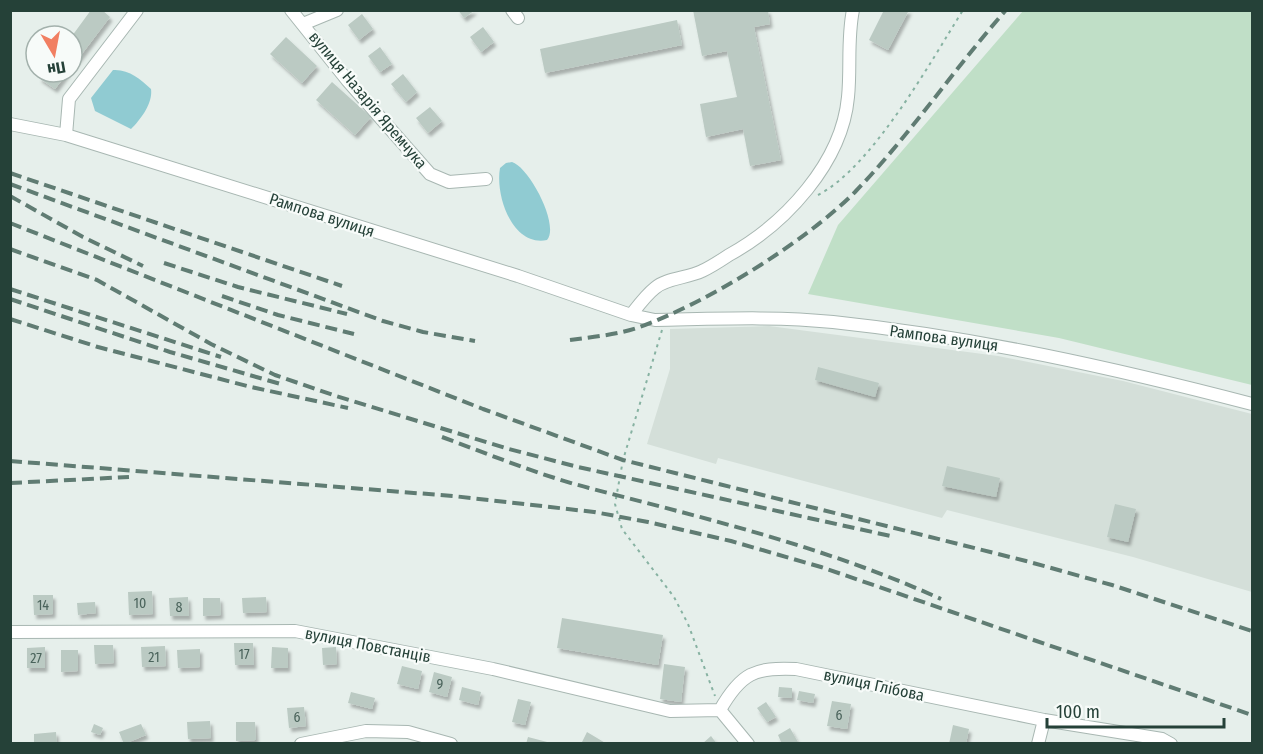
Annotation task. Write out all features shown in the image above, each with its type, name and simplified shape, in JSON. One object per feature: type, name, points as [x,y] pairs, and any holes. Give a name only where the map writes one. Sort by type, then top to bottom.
[{"type":"street","name":"вулиця Назарія Яремчука","points":[[291,10],[347,80],[430,174],[449,182],[486,179]]},
{"type":"street","points":[[303,24],[337,10]]},
{"type":"street","points":[[631,315],[656,286],[702,272],[740,250],[793,204],[834,148],[844,121],[853,10]]},
{"type":"street","points":[[66,135],[69,99],[133,12]]},
{"type":"street","name":"Рампова вулиця","points":[[10,124],[66,135],[518,276],[631,315],[655,320],[742,319],[843,324],[1012,348],[1140,374],[1252,404]]},
{"type":"street","name":"вулиця Повстанців","points":[[10,632],[296,631],[493,669],[670,711],[720,710]]},
{"type":"street","name":"вулиця Глібова","points":[[720,710],[730,692],[748,674],[771,667],[796,669],[1044,720],[1162,739],[1171,744]]},
{"type":"street","points":[[720,710],[748,744]]},
{"type":"street","points":[[1038,744],[1044,720]]},
{"type":"street","points":[[301,744],[366,731],[408,732],[451,744]]},
{"type":"path","points":[[793,204],[834,186],[868,152],[963,10]]},
{"type":"path","points":[[655,320],[662,329],[661,338],[623,460],[615,504],[622,529],[674,597],[688,624],[720,710]]},
{"type":"shaded area","points":[[769,326],[998,356],[1123,381],[1252,414],[1252,592],[1133,557],[947,510],[942,518],[718,458],[716,464],[647,444],[670,369],[670,329]]},
{"type":"green space","points":[[1023,11],[1252,11],[1252,385],[1059,338],[808,294],[838,225]]},
{"type":"water","points":[[113,70],[129,73],[151,89],[148,105],[131,129],[95,111],[91,98]]},
{"type":"water","points":[[512,162],[526,174],[541,197],[549,222],[550,233],[547,240],[535,240],[524,236],[515,227],[503,204],[500,192],[500,168]]},
{"type":"building","points":[[91,10],[102,10],[110,17],[84,51],[84,24],[81,24]]},
{"type":"building","points":[[458,10],[475,10],[464,18]]},
{"type":"building","points":[[693,10],[768,10],[770,24],[754,27],[781,160],[750,166],[743,129],[706,137],[700,104],[737,97],[727,51],[702,56]]},
{"type":"building","points":[[884,10],[909,10],[888,50],[869,40]]},
{"type":"building","points":[[362,14],[373,29],[359,40],[348,25]]},
{"type":"building","points":[[677,20],[682,45],[545,73],[540,49]]},
{"type":"building","points":[[483,27],[494,42],[481,52],[470,37]]},
{"type":"building","points":[[286,37],[317,66],[302,83],[270,54]]},
{"type":"building","points":[[380,47],[392,64],[380,72],[368,56]]},
{"type":"building","points":[[403,74],[417,92],[406,102],[391,84]]},
{"type":"building","points":[[332,82],[371,117],[355,135],[316,100]]},
{"type":"building","points":[[48,84],[59,84],[55,89]]},
{"type":"building","points":[[430,107],[442,121],[428,133],[416,118]]},
{"type":"building","points":[[818,367],[879,383],[875,397],[815,380]]},
{"type":"building","points":[[947,466],[1000,478],[996,497],[942,486]]},
{"type":"building","points":[[1115,504],[1136,509],[1128,542],[1107,537]]},
{"type":"building","points":[[152,591],[153,614],[129,615],[128,592]]},
{"type":"building","points":[[33,595],[53,595],[53,614],[34,615]]},
{"type":"building","points":[[188,597],[189,616],[170,616],[169,598]]},
{"type":"building","points":[[266,597],[267,612],[243,613],[242,598]]},
{"type":"building","points":[[203,598],[220,598],[221,615],[203,616]]},
{"type":"building","points":[[95,602],[96,613],[78,615],[77,603]]},
{"type":"building","points":[[562,618],[663,635],[658,665],[557,648]]},
{"type":"building","points":[[234,643],[253,643],[254,665],[235,665]]},
{"type":"building","points":[[94,645],[113,645],[114,663],[95,664]]},
{"type":"building","points":[[165,646],[166,666],[142,667],[141,647]]},
{"type":"building","points":[[45,647],[45,668],[27,668],[27,648]]},
{"type":"building","points":[[272,647],[288,648],[288,668],[271,668]]},
{"type":"building","points":[[336,647],[337,664],[323,665],[322,648]]},
{"type":"building","points":[[200,649],[200,667],[178,668],[177,650]]},
{"type":"building","points":[[61,650],[78,650],[78,671],[61,672]]},
{"type":"building","points":[[664,664],[685,667],[681,702],[660,699]]},
{"type":"building","points":[[402,666],[422,671],[418,689],[397,684]]},
{"type":"building","points":[[434,672],[452,677],[447,697],[429,692]]},
{"type":"building","points":[[462,687],[481,692],[478,705],[459,700]]},
{"type":"building","points":[[779,687],[792,688],[792,698],[778,697]]},
{"type":"building","points":[[799,691],[815,694],[813,703],[797,700]]},
{"type":"building","points":[[351,692],[375,698],[372,709],[348,703]]},
{"type":"building","points":[[518,699],[531,702],[525,725],[512,722]]},
{"type":"building","points":[[832,701],[851,704],[847,729],[827,726]]},
{"type":"building","points":[[766,702],[776,717],[767,722],[757,708]]},
{"type":"building","points":[[304,707],[306,726],[289,728],[287,708]]},
{"type":"building","points":[[210,721],[211,738],[188,739],[187,722]]},
{"type":"building","points":[[236,722],[255,722],[256,740],[236,741]]},
{"type":"building","points":[[94,724],[103,728],[100,735],[91,732]]},
{"type":"building","points":[[141,724],[146,735],[124,744],[119,732]]},
{"type":"building","points":[[953,725],[969,729],[966,744],[949,744]]},
{"type":"building","points":[[790,728],[799,744],[782,744],[778,735]]},
{"type":"building","points":[[56,732],[57,744],[34,744],[34,734]]},
{"type":"building","points":[[587,732],[607,744],[581,744]]},
{"type":"building","points":[[711,736],[717,744],[702,744]]},
{"type":"building","points":[[528,737],[551,743],[551,744],[526,744]]},
{"type":"railway","points":[[570,340],[604,336],[637,328],[693,304],[752,270],[809,231],[834,212],[875,170],[1006,10]]},
{"type":"railway","points":[[10,173],[342,286]]},
{"type":"railway","points":[[10,184],[383,321],[423,332],[475,341]]},
{"type":"railway","points":[[10,196],[83,237],[143,266]]},
{"type":"railway","points":[[10,223],[483,409],[623,460],[1026,561],[1112,585],[1252,631]]},
{"type":"railway","points":[[10,249],[97,280],[211,344],[275,375],[336,396],[509,449],[578,467],[895,537]]},
{"type":"railway","points":[[164,263],[238,287],[347,314]]},
{"type":"railway","points":[[10,289],[221,357]]},
{"type":"railway","points":[[222,296],[278,315],[354,334]]},
{"type":"railway","points":[[10,299],[170,352],[284,385]]},
{"type":"railway","points":[[10,319],[98,347],[251,387],[348,408]]},
{"type":"railway","points":[[442,437],[570,483],[723,523],[812,550],[855,564],[941,599]]},
{"type":"railway","points":[[10,461],[453,496],[594,512],[648,522],[731,541],[821,567],[1252,715]]},
{"type":"railway","points":[[10,483],[129,477]]}]
